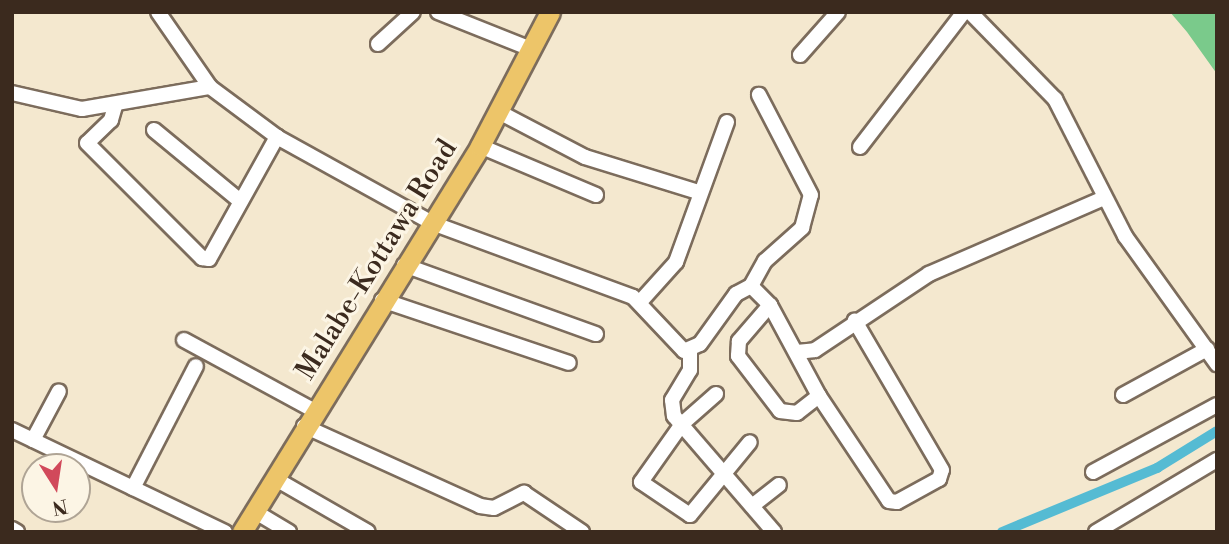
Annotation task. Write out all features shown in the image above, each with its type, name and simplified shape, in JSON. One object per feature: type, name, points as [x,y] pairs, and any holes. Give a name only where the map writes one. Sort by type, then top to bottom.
[{"type":"main road","name":"Malabe-Kottawa Road","points":[[242,532],[382,300],[480,146],[550,12]]},
{"type":"street","points":[[158,12],[210,87],[277,137],[432,223],[640,302],[690,352]]},
{"type":"street","points":[[379,44],[413,12]]},
{"type":"street","points":[[438,12],[531,49]]},
{"type":"street","points":[[800,55],[838,12]]},
{"type":"street","points":[[860,147],[964,12]]},
{"type":"street","points":[[970,12],[1055,99],[1104,198],[1217,364]]},
{"type":"street","points":[[12,93],[82,109],[115,106],[210,87]]},
{"type":"street","points":[[759,95],[811,195],[802,228],[765,261],[751,286],[736,294],[690,352],[690,370],[672,400],[682,424],[775,532]]},
{"type":"street","points":[[115,106],[111,120],[87,143],[202,258],[209,259],[277,137]]},
{"type":"street","points":[[499,112],[585,157],[701,193]]},
{"type":"street","points":[[640,302],[676,262],[727,122]]},
{"type":"street","points":[[154,130],[240,201]]},
{"type":"street","points":[[480,146],[596,195]]},
{"type":"street","points":[[797,352],[814,349],[929,274],[1104,198]]},
{"type":"street","points":[[404,265],[596,334]]},
{"type":"street","points":[[751,286],[770,305],[819,396],[889,501],[939,479],[939,462],[855,321]]},
{"type":"street","points":[[382,300],[569,363]]},
{"type":"street","points":[[770,305],[738,341],[738,356],[780,411],[796,413],[819,396]]},
{"type":"street","points":[[184,340],[310,419],[480,506],[494,508],[524,493],[582,532]]},
{"type":"street","points":[[1123,395],[1207,349]]},
{"type":"street","points":[[133,488],[196,366]]},
{"type":"street","points":[[33,440],[60,391]]},
{"type":"street","points":[[716,394],[682,424],[641,482],[690,515],[721,470],[750,442]]},
{"type":"street","points":[[1093,472],[1217,405]]},
{"type":"street","points":[[12,430],[225,532]]},
{"type":"street","points":[[1096,532],[1217,460]]},
{"type":"street","points":[[274,478],[368,532]]},
{"type":"street","points":[[752,506],[779,485]]},
{"type":"street","points":[[254,511],[289,532]]},
{"type":"street","points":[[12,529],[17,532]]},
{"type":"green space","points":[[1170,12],[1217,12],[1217,74],[1187,32]]},
{"type":"waterway","points":[[1002,532],[1157,468],[1217,431]]}]
